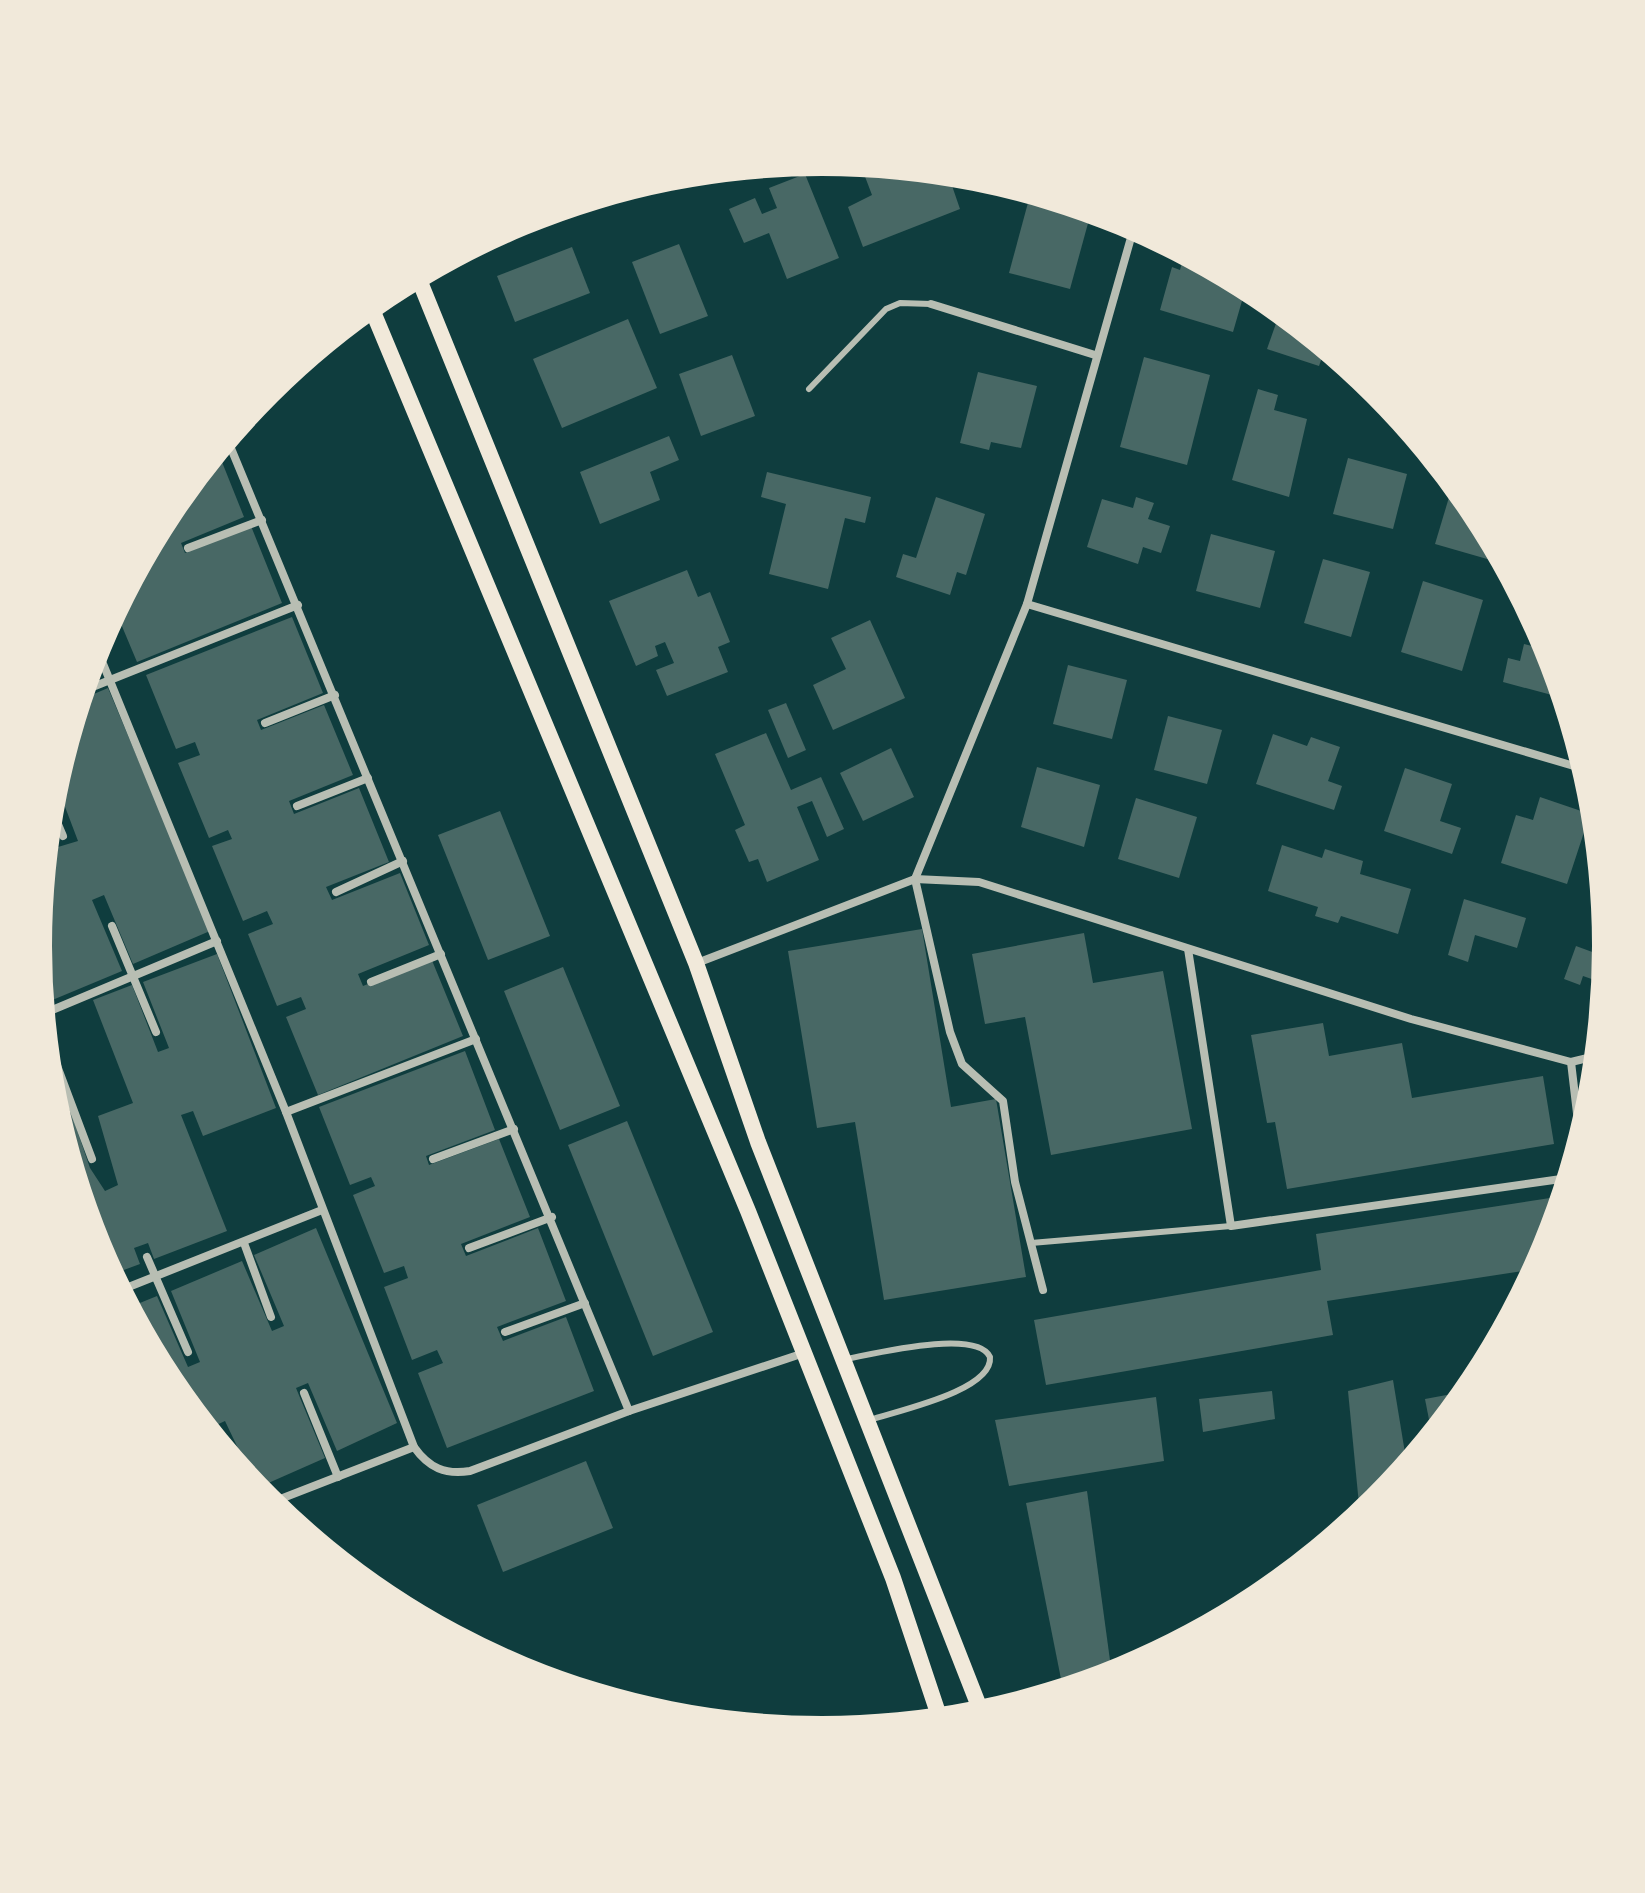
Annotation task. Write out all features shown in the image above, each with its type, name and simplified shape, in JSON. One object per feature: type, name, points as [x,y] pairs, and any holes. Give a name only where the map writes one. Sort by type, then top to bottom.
[{"type":"main road","points":[[423,288],[696,963],[758,1142],[870,1420],[977,1701]]},
{"type":"main road","points":[[376,319],[804,1353],[893,1578],[936,1708]]},
{"type":"street","points":[[1043,1290],[1015,1182],[1003,1101],[962,1064],[950,1032],[915,879],[1027,604],[1130,241]]},
{"type":"street","points":[[931,304],[1095,355]]},
{"type":"street","points":[[232,451],[552,1217],[629,1411]]},
{"type":"street","points":[[188,548],[262,520]]},
{"type":"street","points":[[1027,604],[1571,765]]},
{"type":"street","points":[[99,685],[298,605]]},
{"type":"street","points":[[105,668],[286,1112],[414,1447],[424,1461],[454,1474],[470,1471],[629,1411],[804,1353]]},
{"type":"street","points":[[265,723],[335,695]]},
{"type":"street","points":[[297,806],[368,778]]},
{"type":"street","points":[[61,832],[63,836]]},
{"type":"street","points":[[336,892],[403,861]]},
{"type":"street","points":[[696,963],[915,879],[979,882],[1411,1019],[1571,1062],[1584,1059]]},
{"type":"street","points":[[112,926],[156,1032]]},
{"type":"street","points":[[55,1009],[217,941]]},
{"type":"street","points":[[1188,949],[1231,1226],[1556,1180]]},
{"type":"street","points":[[371,982],[441,954]]},
{"type":"street","points":[[286,1112],[476,1039]]},
{"type":"street","points":[[1571,1062],[1576,1106]]},
{"type":"street","points":[[68,1099],[92,1159]]},
{"type":"street","points":[[433,1159],[514,1129]]},
{"type":"street","points":[[131,1286],[322,1210]]},
{"type":"street","points":[[469,1248],[552,1217]]},
{"type":"street","points":[[244,1243],[271,1317]]},
{"type":"street","points":[[147,1257],[188,1352]]},
{"type":"street","points":[[505,1332],[585,1303]]},
{"type":"street","points":[[304,1393],[338,1477]]},
{"type":"street","points":[[285,1497],[414,1447]]},
{"type":"lane","points":[[809,389],[886,309],[900,303],[931,304]]},
{"type":"lane","points":[[1031,1243],[1231,1226]]},
{"type":"lane","points":[[846,1359],[964,1342],[984,1348],[990,1357],[984,1372],[949,1396],[870,1420]]},
{"type":"building","points":[[806,177],[839,258],[787,279],[769,233],[744,243],[729,209],[755,198],[762,214],[777,208],[769,188]]},
{"type":"building","points":[[865,178],[923,183],[953,188],[960,209],[863,247],[848,207],[872,195]]},
{"type":"building","points":[[1028,204],[1088,224],[1070,289],[1009,273]]},
{"type":"building","points":[[679,244],[708,316],[660,334],[632,262]]},
{"type":"building","points":[[572,247],[590,293],[515,322],[497,276]]},
{"type":"building","points":[[1181,265],[1242,300],[1233,332],[1160,310],[1172,267],[1180,270]]},
{"type":"building","points":[[628,319],[657,388],[562,428],[533,359]]},
{"type":"building","points":[[1276,324],[1321,359],[1319,366],[1267,349]]},
{"type":"building","points":[[732,355],[755,416],[701,436],[679,374]]},
{"type":"building","points":[[1144,357],[1210,375],[1187,465],[1120,447]]},
{"type":"building","points":[[978,372],[1037,386],[1021,448],[991,442],[989,450],[960,443]]},
{"type":"building","points":[[1258,389],[1278,395],[1274,410],[1307,419],[1289,497],[1232,480]]},
{"type":"building","points":[[669,436],[679,460],[650,472],[660,500],[600,524],[580,472]]},
{"type":"building","points":[[1348,458],[1407,474],[1393,529],[1333,514]]},
{"type":"building","points":[[222,463],[244,517],[181,543],[185,553],[251,526],[282,603],[137,662],[122,626],[155,561]]},
{"type":"building","points":[[767,472],[871,497],[865,523],[845,518],[828,589],[769,574],[786,504],[761,497]]},
{"type":"building","points":[[936,497],[985,514],[966,575],[957,572],[950,595],[896,577],[903,554],[916,558]]},
{"type":"building","points":[[1136,497],[1154,503],[1148,519],[1170,526],[1161,553],[1143,547],[1138,564],[1087,547],[1102,499],[1133,508]]},
{"type":"building","points":[[1449,498],[1489,560],[1435,544]]},
{"type":"building","points":[[1211,534],[1275,551],[1260,608],[1196,591]]},
{"type":"building","points":[[1323,559],[1370,572],[1351,637],[1304,623]]},
{"type":"building","points":[[687,570],[698,597],[710,592],[730,642],[718,647],[728,672],[667,696],[656,670],[674,663],[665,642],[655,646],[658,656],[636,666],[609,601]]},
{"type":"building","points":[[1423,581],[1483,600],[1462,671],[1401,652]]},
{"type":"building","points":[[292,617],[323,693],[257,720],[261,730],[324,705],[353,775],[289,801],[294,814],[359,788],[389,862],[326,887],[332,900],[400,873],[429,945],[358,974],[363,986],[431,958],[463,1036],[318,1095],[286,1017],[306,1009],[301,997],[277,1006],[248,934],[273,924],[267,911],[243,921],[212,846],[232,839],[228,830],[209,838],[178,763],[200,755],[195,742],[176,749],[146,675]]},
{"type":"building","points":[[870,620],[905,698],[833,730],[813,685],[846,669],[831,638]]},
{"type":"building","points":[[1524,644],[1531,646],[1550,695],[1503,682],[1508,658],[1520,661]]},
{"type":"building","points":[[1068,665],[1127,680],[1112,739],[1053,724]]},
{"type":"building","points":[[108,688],[210,931],[133,964],[104,895],[92,900],[122,971],[54,999],[52,946],[59,847],[78,841],[65,807],[78,747],[95,693]]},
{"type":"building","points":[[786,703],[806,750],[788,758],[768,710]]},
{"type":"building","points":[[1168,716],[1222,730],[1207,784],[1154,770]]},
{"type":"building","points":[[766,733],[791,790],[821,777],[844,829],[827,837],[812,801],[797,807],[819,860],[767,882],[758,859],[749,862],[735,830],[745,825],[715,754]]},
{"type":"building","points":[[1273,734],[1307,746],[1311,737],[1340,747],[1328,781],[1342,786],[1334,810],[1256,784]]},
{"type":"building","points":[[891,748],[914,797],[863,821],[840,773]]},
{"type":"building","points":[[1037,767],[1100,785],[1084,847],[1021,827]]},
{"type":"building","points":[[1405,768],[1452,784],[1440,821],[1461,828],[1452,854],[1384,831]]},
{"type":"building","points":[[1540,797],[1580,811],[1584,833],[1567,884],[1501,863],[1516,815],[1533,820]]},
{"type":"building","points":[[1136,798],[1197,817],[1179,878],[1118,859]]},
{"type":"building","points":[[500,811],[550,936],[488,960],[438,835]]},
{"type":"building","points":[[1282,845],[1322,858],[1325,849],[1363,861],[1360,874],[1411,889],[1398,934],[1341,916],[1338,923],[1315,916],[1318,907],[1268,891]]},
{"type":"building","points":[[1464,899],[1526,918],[1517,948],[1475,935],[1468,962],[1448,955]]},
{"type":"building","points":[[922,929],[951,1107],[996,1099],[1026,1277],[884,1300],[855,1122],[817,1128],[788,951]]},
{"type":"building","points":[[1084,933],[1093,983],[1163,971],[1192,1129],[1051,1155],[1025,1017],[985,1024],[972,954]]},
{"type":"building","points":[[1576,946],[1593,952],[1592,979],[1583,976],[1580,985],[1564,979]]},
{"type":"building","points":[[217,954],[276,1108],[203,1136],[193,1111],[181,1115],[227,1231],[154,1259],[148,1243],[134,1248],[140,1264],[124,1270],[93,1194],[70,1109],[90,1168],[105,1191],[118,1185],[98,1116],[133,1103],[93,1000],[132,985],[158,1052],[169,1048],[143,982]]},
{"type":"building","points":[[563,967],[620,1106],[560,1130],[504,991]]},
{"type":"building","points":[[1323,1023],[1329,1056],[1402,1043],[1412,1098],[1543,1076],[1554,1144],[1287,1189],[1275,1122],[1267,1123],[1251,1035]]},
{"type":"building","points":[[465,1051],[495,1130],[426,1156],[429,1165],[499,1139],[530,1217],[461,1244],[466,1256],[538,1228],[566,1301],[497,1327],[503,1341],[566,1317],[594,1391],[447,1448],[418,1373],[443,1363],[437,1350],[412,1360],[384,1287],[408,1278],[404,1266],[384,1273],[353,1195],[375,1186],[371,1177],[350,1185],[319,1107]]},
{"type":"building","points":[[627,1121],[713,1332],[653,1356],[568,1145]]},
{"type":"building","points":[[1550,1198],[1521,1271],[1327,1301],[1333,1335],[1046,1385],[1034,1320],[1321,1270],[1316,1234]]},
{"type":"building","points":[[316,1228],[397,1423],[337,1451],[308,1383],[296,1388],[325,1458],[270,1482],[239,1450],[225,1421],[218,1424],[211,1416],[182,1375],[140,1303],[157,1296],[188,1367],[200,1362],[171,1291],[242,1261],[272,1331],[284,1326],[254,1255]]},
{"type":"building","points":[[1393,1380],[1405,1452],[1358,1499],[1348,1391]]},
{"type":"building","points":[[1272,1391],[1275,1419],[1203,1432],[1199,1399]]},
{"type":"building","points":[[1449,1394],[1429,1422],[1425,1399]]},
{"type":"building","points":[[1156,1397],[1164,1461],[1009,1486],[995,1420]]},
{"type":"building","points":[[586,1461],[613,1528],[503,1572],[477,1505]]},
{"type":"building","points":[[1087,1491],[1110,1661],[1061,1679],[1026,1503]]}]
